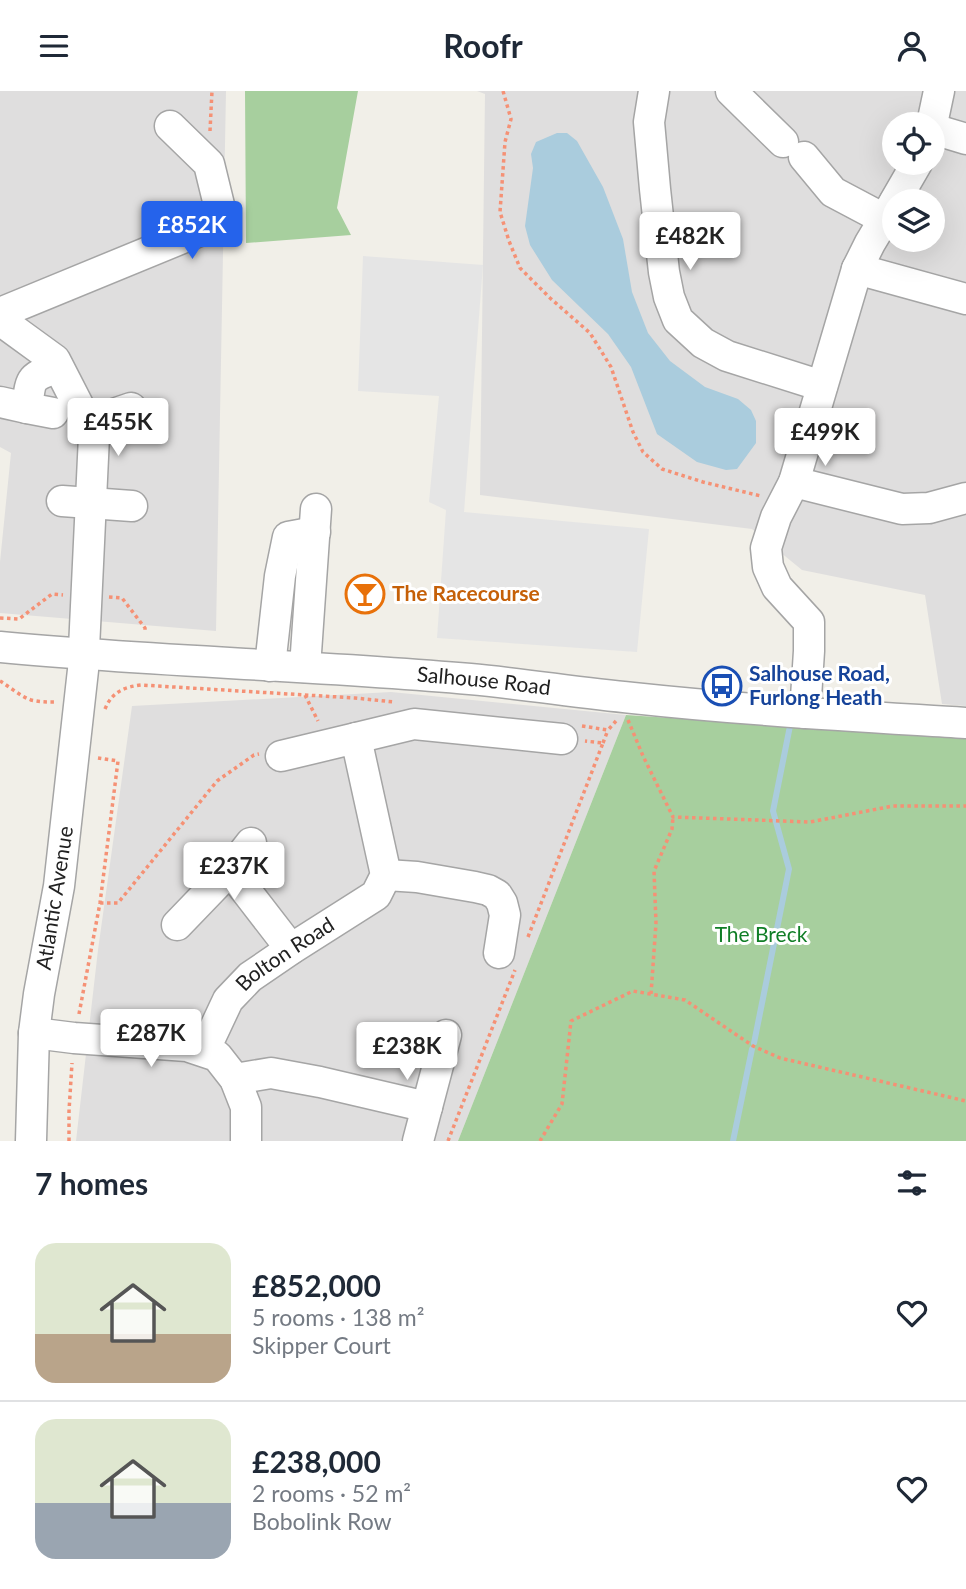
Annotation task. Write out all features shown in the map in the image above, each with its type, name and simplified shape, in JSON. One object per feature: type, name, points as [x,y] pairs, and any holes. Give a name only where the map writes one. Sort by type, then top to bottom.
[{"type":"street","points":[[654,91],[649,122],[655,189],[664,272],[669,297],[678,320],[702,342],[727,356],[822,386]]},
{"type":"street","points":[[731,91],[793,149],[833,192],[882,206]]},
{"type":"street","points":[[935,112],[939,91]]},
{"type":"street","points":[[0,313],[197,232],[219,205],[209,164],[170,126]]},
{"type":"street","points":[[945,132],[966,139]]},
{"type":"street","points":[[805,713],[809,622],[777,587],[768,567],[766,548],[776,517],[789,492],[857,269],[882,224]]},
{"type":"street","points":[[857,269],[966,299]]},
{"type":"street","points":[[0,320],[55,360],[58,367],[37,375],[31,381],[27,408]]},
{"type":"street","name":"Atlantic Avenue","points":[[31,1141],[34,1033],[59,886],[85,655],[76,503],[94,436],[58,367]]},
{"type":"street","points":[[87,423],[131,408]]},
{"type":"street","points":[[789,492],[902,509],[929,508],[966,498]]},
{"type":"street","points":[[76,503],[132,506]]},
{"type":"street","points":[[270,666],[280,576],[288,537],[316,521],[305,681]]},
{"type":"street","name":"Salhouse Road","points":[[0,647],[270,666],[305,681],[472,679],[630,707],[805,713],[966,723]]},
{"type":"street","points":[[281,756],[414,724],[571,733]]},
{"type":"street","points":[[342,741],[386,875],[417,877],[475,887],[497,895],[502,903],[514,953]]},
{"type":"street","points":[[177,925],[230,870],[251,843]]},
{"type":"street","points":[[230,870],[291,949]]},
{"type":"street","name":"Bolton Road","points":[[204,1051],[228,1000],[250,977],[376,895],[386,875]]},
{"type":"street","points":[[34,1033],[187,1046],[217,1056],[235,1079],[246,1107],[246,1141]]},
{"type":"street","points":[[418,1141],[446,1035]]},
{"type":"street","points":[[235,1079],[271,1073],[427,1107]]},
{"type":"path","points":[[209,164],[212,91]]},
{"type":"path","points":[[503,91],[511,119],[505,142],[500,212],[509,241],[520,268],[590,333],[611,367],[633,432],[643,452],[662,469],[703,482],[789,492]]},
{"type":"path","points":[[0,618],[19,619],[52,594]]},
{"type":"path","points":[[122,598],[145,628]]},
{"type":"path","points":[[0,681],[23,697],[34,701]]},
{"type":"path","points":[[305,681],[342,741]]},
{"type":"path","points":[[104,719],[106,706],[113,695],[125,687],[141,685],[305,681],[355,698],[394,702]]},
{"type":"path","points":[[448,1141],[514,953],[608,730],[630,707]]},
{"type":"path","points":[[630,707],[643,756],[673,817],[672,829],[654,871],[656,923],[651,994]]},
{"type":"path","points":[[571,733],[608,730]]},
{"type":"path","points":[[571,733],[603,743]]},
{"type":"path","points":[[100,903],[118,903],[217,781],[254,755],[277,750],[281,756]]},
{"type":"path","points":[[69,1141],[74,1038],[100,903],[118,761],[98,758]]},
{"type":"path","points":[[673,817],[810,823],[893,806],[966,806]]},
{"type":"path","points":[[540,1141],[562,1104],[571,1021],[633,991],[685,1000],[753,1046],[780,1058],[966,1101]]},
{"type":"shaded area","points":[[0,91],[226,91],[216,631],[0,613],[0,562],[11,453],[0,447]]},
{"type":"shaded area","points":[[477,91],[966,91],[966,706],[942,704],[925,595],[802,570],[752,529],[480,495],[485,94]]},
{"type":"shaded area","points":[[363,256],[483,265],[464,512],[649,529],[637,652],[437,638],[446,510],[429,502],[439,396],[358,391]]},
{"type":"shaded area","points":[[391,692],[626,715],[458,1141],[76,1141],[98,950],[132,706]]},
{"type":"green space","points":[[245,91],[358,91],[337,208],[351,235],[246,243]]},
{"type":"green space","name":"The Breck","points":[[626,715],[966,738],[966,1141],[458,1141]]},
{"type":"water","points":[[557,133],[567,133],[577,141],[603,187],[623,239],[632,292],[648,333],[670,361],[705,387],[738,399],[751,410],[756,421],[756,443],[737,469],[726,470],[697,462],[657,434],[631,367],[608,334],[552,280],[530,245],[525,226],[533,168],[531,154],[536,142]]},
{"type":"waterway","points":[[754,1043],[789,869],[773,811],[790,726]]},
{"type":"waterway","points":[[733,1141],[752,1049]]},
{"type":"place","name":"The Racecourse","points":[[365,594]]},
{"type":"place","name":"Salhouse Road, Furlong Heath","points":[[722,686]]}]
